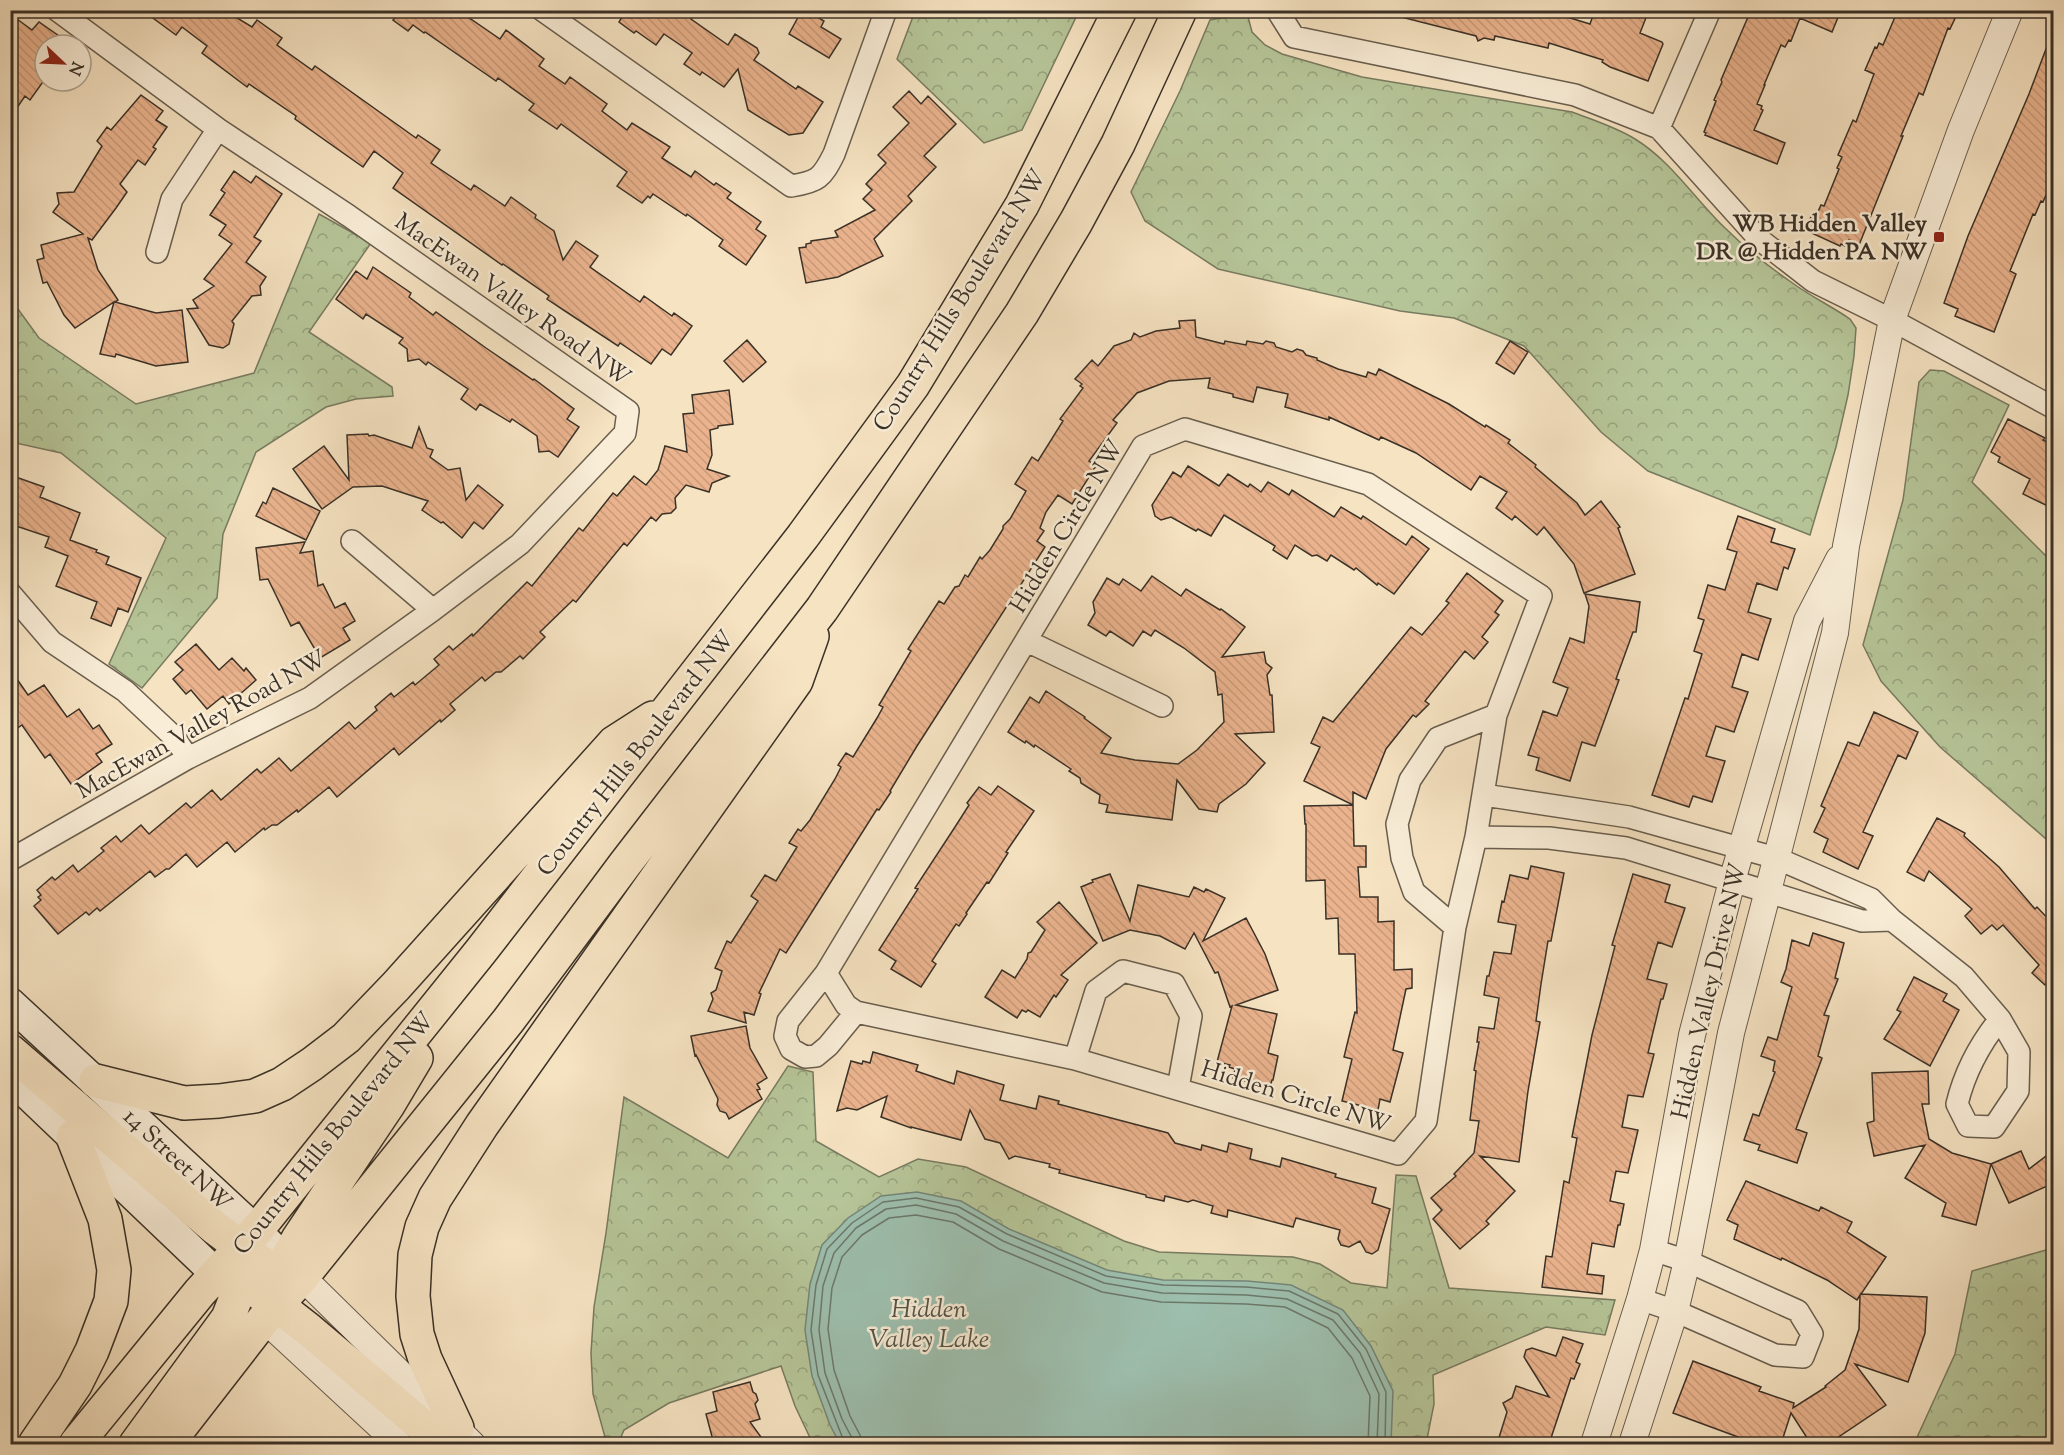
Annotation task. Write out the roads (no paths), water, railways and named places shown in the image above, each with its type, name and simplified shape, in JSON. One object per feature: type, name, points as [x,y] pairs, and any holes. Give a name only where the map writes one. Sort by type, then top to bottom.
[{"type":"main road","name":"Country Hills Boulevard NW","points":[[167,1444],[260,1276],[481,951],[803,536],[913,385],[1022,204],[1120,10]]},
{"type":"main road","name":"Country Hills Boulevard NW","points":[[76,1444],[260,1276],[508,1021],[625,864],[822,609],[1022,313],[1076,222],[1112,154],[1147,86],[1180,10]]},
{"type":"main road","points":[[457,1439],[425,1359],[413,1315],[415,1255],[422,1227],[435,1198],[482,1125],[796,681],[822,609]]},
{"type":"main road","points":[[96,1081],[184,1103],[255,1096],[282,1084],[346,1038],[396,986],[614,743],[672,705]]},
{"type":"main road","name":"14 Street NW","points":[[10,1003],[96,1081],[212,1193],[260,1276]]},
{"type":"main road","points":[[10,1051],[214,1227],[309,1330],[457,1439]]},
{"type":"main road","name":"14 Street NW","points":[[10,1077],[74,1137],[260,1276]]},
{"type":"main road","points":[[35,1444],[75,1385],[92,1350],[111,1301],[114,1270],[105,1219],[74,1137]]},
{"type":"main road","points":[[136,1444],[260,1276]]},
{"type":"street","name":"MacEwan Valley Road NW","points":[[10,860],[188,758],[310,698],[433,610],[520,544],[625,433],[628,411],[349,216],[218,129],[57,10]]},
{"type":"street","points":[[542,10],[791,186],[811,183],[826,172],[886,10]]},
{"type":"street","points":[[1277,10],[1294,37],[1575,94],[1659,128],[1759,239],[1813,281],[1892,320],[2054,408]]},
{"type":"street","points":[[1659,128],[1710,10]]},
{"type":"street","name":"Hidden Valley Drive NW","points":[[1632,1444],[1675,1311],[1687,1261],[1731,1033],[1835,633],[1846,546],[1892,320],[1961,130],[2010,10]]},
{"type":"street","points":[[157,252],[172,199],[218,129]]},
{"type":"street","name":"Hidden Circle NW","points":[[1185,429],[1368,484],[1541,596],[1496,715],[1476,837],[1455,927],[1426,1121],[1398,1154],[1075,1059],[856,1012],[828,1046],[816,1056],[805,1057],[791,1049],[785,1036],[788,1021],[826,973],[1027,641],[1143,446],[1185,429]]},
{"type":"street","points":[[351,541],[433,610]]},
{"type":"street","name":"Hidden Valley Drive NW","points":[[1594,1444],[1640,1299],[1653,1250],[1692,1035],[1732,881],[1807,621],[1846,546]]},
{"type":"street","points":[[10,593],[52,642],[125,690],[174,737],[188,758]]},
{"type":"street","points":[[1027,641],[1162,706]]},
{"type":"street","points":[[1455,927],[1414,892],[1402,858],[1397,824],[1410,780],[1438,738],[1496,715]]},
{"type":"street","points":[[1484,795],[1629,817],[1776,858],[1871,899],[1892,920],[1965,977],[2000,1019],[2019,1052],[2018,1091],[1994,1127],[1968,1126],[1957,1104],[1963,1078],[1982,1043],[2000,1019]]},
{"type":"street","points":[[1476,837],[1549,838],[1626,848],[1862,921],[1892,920]]},
{"type":"street","points":[[1075,1059],[1096,991],[1124,971],[1174,984],[1191,1016],[1178,1088]]},
{"type":"street","points":[[826,973],[846,1005],[856,1012]]},
{"type":"street","points":[[1640,1299],[1675,1311],[1775,1355],[1803,1357],[1812,1334],[1798,1311],[1687,1261],[1653,1250]]},
{"type":"street","name":"14 Street NW","points":[[260,1276],[399,1444]]},
{"type":"water","name":"Hidden Valley Lake","points":[[917,1192],[961,1201],[1009,1229],[1107,1270],[1163,1280],[1247,1281],[1291,1285],[1343,1310],[1371,1346],[1393,1391],[1391,1444],[840,1444],[830,1425],[812,1376],[805,1330],[810,1284],[822,1245],[848,1218],[881,1196]]},
{"type":"place","name":"WB Hidden Valley DR @ Hidden PA NW","points":[[1939,237]]}]
